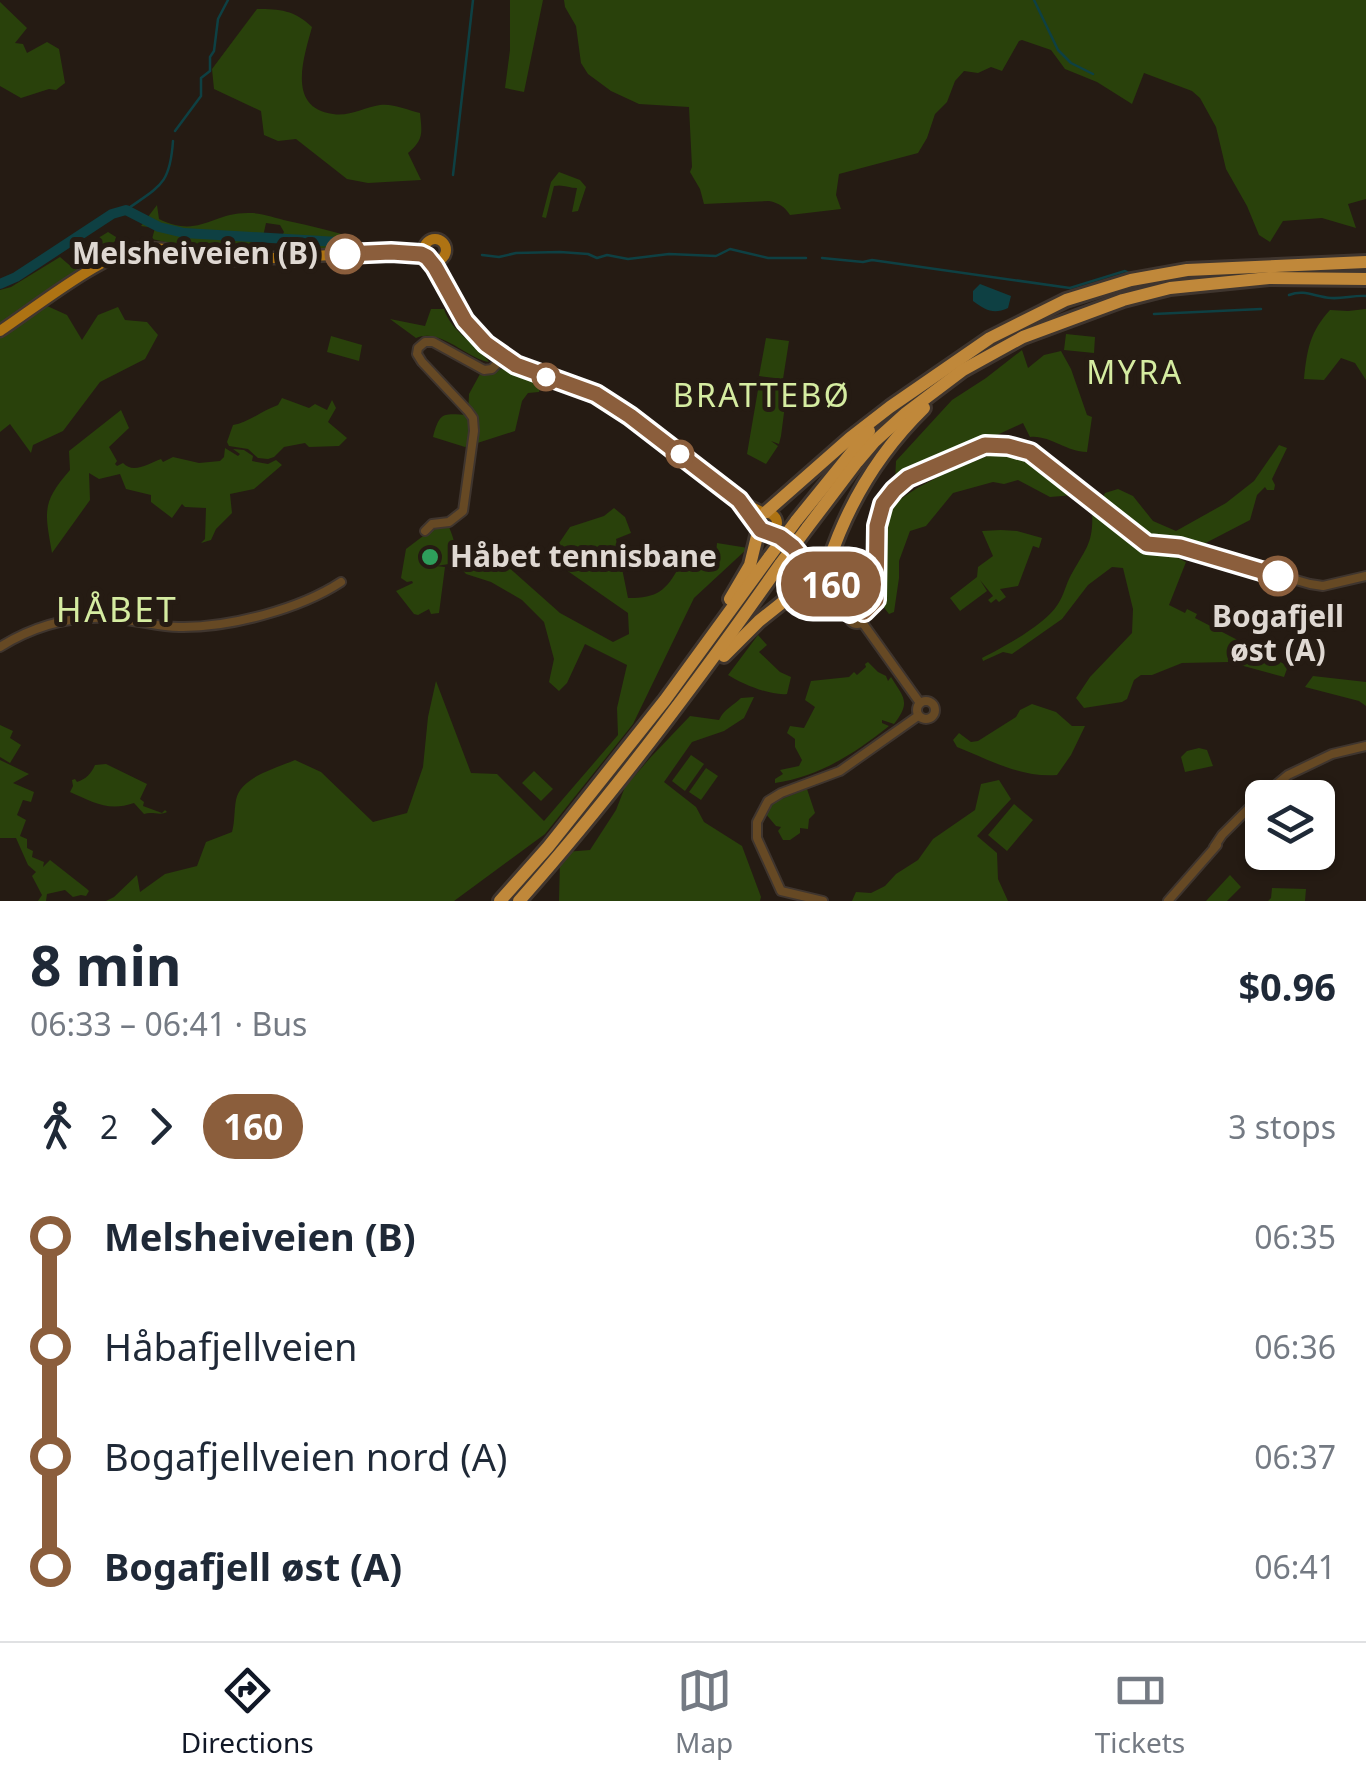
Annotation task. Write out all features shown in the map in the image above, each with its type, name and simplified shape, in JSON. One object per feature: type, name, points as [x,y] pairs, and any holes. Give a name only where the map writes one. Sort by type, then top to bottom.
[{"type":"highway","points":[[665,700],[750,565],[765,521],[850,438],[975,348],[1066,300],[1108,286],[1218,268],[1366,262]]},
{"type":"highway","points":[[801,524],[874,442],[906,414],[964,370],[1038,331],[1123,300],[1170,288],[1269,278],[1366,280]]},
{"type":"highway","points":[[500,901],[548,857],[744,635],[821,566],[864,481],[882,455],[964,370]]},
{"type":"highway","points":[[654,736],[870,429],[908,395]]},
{"type":"highway","points":[[519,901],[665,700],[776,560]]},
{"type":"main road","points":[[0,331],[98,266],[131,250],[162,250],[232,260],[391,252],[421,247],[433,239],[446,247],[442,265],[452,300]]},
{"type":"main road","points":[[427,243],[429,258],[452,300],[478,337],[503,358],[609,402],[798,542],[821,566]]},
{"type":"main road","points":[[391,252],[440,260],[444,256]]},
{"type":"street","points":[[425,531],[463,511],[474,431],[473,418],[465,406],[422,362],[418,348],[430,342],[488,370],[503,358]]},
{"type":"street","points":[[859,614],[874,604],[877,596],[877,526],[890,493],[924,471],[972,450],[997,444],[1030,452],[1147,544],[1180,547],[1310,584],[1366,576]]},
{"type":"street","points":[[821,566],[920,703]]},
{"type":"street","points":[[0,646],[24,633],[71,619],[111,618],[185,628],[240,620],[298,603],[342,582]]},
{"type":"street","points":[[918,716],[929,719],[935,710],[928,702],[920,703]]},
{"type":"street","points":[[918,716],[920,703]]},
{"type":"street","points":[[823,901],[781,891],[757,838],[759,814],[773,797],[840,771],[918,716]]},
{"type":"street","points":[[1168,901],[1267,790],[1332,754],[1366,746]]},
{"type":"green space","points":[[510,0],[543,0],[524,92],[505,88]]},
{"type":"green space","points":[[564,0],[1366,0],[1366,199],[1348,204],[1356,228],[1322,218],[1283,221],[1270,242],[1259,235],[1226,169],[1216,127],[1192,91],[1144,73],[1132,104],[1097,82],[1065,69],[1051,50],[1022,40],[1002,71],[991,67],[978,73],[964,71],[955,81],[947,102],[935,114],[918,153],[839,174],[836,195],[841,209],[790,215],[769,201],[704,204],[690,172],[689,107],[639,104],[588,74],[581,63],[576,26]]},
{"type":"green space","points":[[0,2],[27,28],[15,43],[23,44],[27,53],[47,42],[59,49],[65,83],[56,90],[21,98],[0,86]]},
{"type":"green space","points":[[257,9],[286,12],[312,27],[302,80],[309,102],[318,110],[345,114],[385,105],[420,113],[421,135],[408,153],[421,180],[368,183],[347,179],[296,139],[278,141],[264,135],[261,111],[214,89],[212,69]]},
{"type":"green space","points":[[559,172],[580,180],[586,187],[578,211],[572,212],[577,188],[554,186],[546,218],[542,217],[551,182]]},
{"type":"green space","points":[[157,205],[159,219],[173,224],[196,226],[255,213],[357,239],[354,246],[307,251],[308,240],[284,239],[280,225],[266,223],[262,241],[254,242],[253,252],[209,252],[152,239],[155,228],[141,226]]},
{"type":"green space","points":[[108,232],[116,237],[115,241],[79,274],[0,327],[0,290],[60,257],[74,269],[74,253]]},
{"type":"green space","points":[[45,305],[67,315],[82,340],[98,315],[118,307],[125,320],[147,322],[158,335],[145,359],[100,382],[63,431],[33,445],[31,453],[10,424],[0,432],[0,335]]},
{"type":"green space","points":[[431,309],[444,309],[452,324],[489,362],[444,340],[416,338],[390,319],[425,326]]},
{"type":"green space","points":[[1366,309],[1366,380],[1355,363],[1341,358],[1324,380],[1304,379],[1311,342],[1330,310]]},
{"type":"green space","points":[[1066,334],[1095,337],[1094,353],[1064,350]]},
{"type":"green space","points":[[331,336],[362,345],[359,361],[327,352]]},
{"type":"green space","points":[[766,338],[789,341],[783,379],[759,376]]},
{"type":"green space","points":[[1022,350],[1028,368],[1044,355],[1061,351],[1087,415],[1092,417],[1087,452],[1030,437],[1023,423],[895,482],[896,461],[952,400]]},
{"type":"green space","points":[[506,368],[541,386],[539,392],[528,393],[522,401],[515,431],[465,447],[433,437],[444,416],[468,415],[469,394],[480,374]]},
{"type":"green space","points":[[760,378],[788,382],[779,444],[771,441],[778,446],[766,464],[747,454]]},
{"type":"green space","points":[[282,398],[327,410],[332,400],[336,408],[328,422],[347,438],[339,446],[309,447],[305,443],[284,447],[268,459],[258,458],[248,449],[229,446],[233,425],[278,405]]},
{"type":"green space","points":[[121,410],[129,428],[109,447],[117,466],[123,463],[136,468],[173,457],[199,463],[220,461],[225,448],[238,456],[233,449],[244,450],[253,456],[252,461],[268,464],[276,460],[282,465],[254,489],[230,494],[232,513],[211,540],[201,543],[205,539],[206,508],[182,504],[172,518],[151,502],[151,495],[126,489],[120,474],[99,479],[89,473],[90,500],[52,553],[48,508],[54,491],[70,470],[69,451]]},
{"type":"green space","points":[[1279,445],[1287,448],[1272,479],[1274,490],[1265,487],[1257,495],[1250,520],[1196,548],[1135,531],[1100,503],[1105,493],[1118,489],[1133,496],[1153,521],[1176,531],[1226,503],[1254,481]]},
{"type":"green space","points":[[996,453],[1030,461],[1074,495],[1050,497],[1018,480],[953,493],[926,526],[910,531],[899,561],[894,612],[889,614],[882,605],[884,519],[917,488]]},
{"type":"green space","points":[[614,508],[625,517],[631,533],[616,539],[628,598],[660,591],[680,565],[716,553],[717,543],[748,548],[694,598],[633,724],[545,834],[454,901],[106,901],[137,875],[140,892],[165,874],[197,866],[206,842],[232,832],[236,800],[244,785],[295,760],[321,772],[373,822],[407,813],[423,767],[436,681],[471,773],[497,774],[544,821],[618,735],[617,708],[627,665],[585,644],[567,683],[559,691],[549,682],[554,659],[544,622],[522,600],[491,582],[466,574],[459,566],[461,558],[483,566],[506,565],[560,613],[613,642],[629,634],[628,613],[549,558],[570,527],[604,516]]},
{"type":"green space","points":[[1095,509],[1140,547],[1186,562],[1169,605],[1197,614],[1195,618],[1288,666],[1284,677],[1229,662],[1182,663],[1152,675],[1141,675],[1122,702],[1084,708],[1076,698],[1090,677],[1132,633],[1133,609],[1123,568],[1112,567],[1088,585],[1062,619],[1012,654],[1003,652],[983,661],[982,658],[1034,627],[1058,604],[1088,545]]},
{"type":"green space","points":[[435,527],[449,527],[455,550],[449,564],[436,566],[445,567],[439,613],[431,614],[429,609],[418,615],[396,591],[413,583],[401,578],[406,549]]},
{"type":"green space","points":[[1001,530],[1042,538],[1039,548],[1033,546],[1018,586],[1000,589],[1006,597],[991,603],[988,600],[993,596],[980,580],[987,591],[960,611],[950,598],[977,577],[978,567],[993,556],[982,531]]},
{"type":"green space","points":[[758,635],[767,645],[759,652],[791,677],[787,694],[757,689],[728,675]]},
{"type":"green space","points":[[868,662],[888,681],[891,677],[902,695],[903,710],[894,724],[882,720],[889,726],[849,754],[807,775],[775,783],[783,774],[780,770],[799,766],[802,760],[795,739],[787,733],[790,726],[804,728],[815,707],[805,700],[811,681],[849,677],[854,672],[857,675]]},
{"type":"green space","points":[[1313,676],[1366,682],[1366,706],[1305,687]]},
{"type":"green space","points":[[754,697],[744,718],[724,731],[692,742],[664,782],[696,807],[704,822],[742,846],[760,901],[559,901],[560,860],[565,852],[590,850],[616,810],[625,787],[690,716],[719,720],[741,698]]},
{"type":"green space","points":[[1032,704],[1056,712],[1072,726],[1085,726],[1057,775],[1031,774],[1006,767],[957,747],[953,740],[959,733],[971,742],[978,741]]},
{"type":"green space","points":[[0,725],[13,731],[10,738],[21,745],[10,763],[0,757]]},
{"type":"green space","points":[[1199,748],[1207,750],[1213,766],[1185,772],[1181,757]]},
{"type":"green space","points":[[691,755],[704,764],[685,791],[672,781]]},
{"type":"green space","points":[[0,760],[29,774],[13,783],[34,792],[31,802],[23,800],[17,815],[26,820],[20,836],[27,839],[32,857],[44,862],[43,867],[50,860],[89,891],[86,896],[73,897],[65,890],[47,894],[46,901],[38,901],[42,895],[32,876],[36,872],[28,865],[16,838],[0,838]]},
{"type":"green space","points":[[106,764],[147,784],[140,799],[143,806],[167,812],[162,814],[144,814],[134,803],[108,806],[70,792],[72,780],[80,781],[95,765]]},
{"type":"green space","points":[[706,768],[718,776],[701,800],[689,792]]},
{"type":"green space","points":[[534,771],[553,789],[541,801],[522,783]]},
{"type":"green space","points":[[999,780],[1011,799],[977,836],[997,853],[998,879],[1008,901],[852,901],[856,892],[871,893],[885,886],[918,860],[933,839],[975,810],[981,784]]},
{"type":"green space","points":[[807,789],[815,813],[809,819],[808,829],[800,828],[800,833],[783,840],[778,831],[781,827],[765,813],[774,802]]},
{"type":"green space","points":[[1014,804],[1033,820],[1007,851],[988,835]]},
{"type":"green space","points":[[1230,875],[1241,887],[1227,901],[1206,901]]},
{"type":"green space","points":[[1272,888],[1306,889],[1305,901],[1268,901]]},
{"type":"water","points":[[980,284],[1011,296],[1008,308],[990,310],[973,301],[973,291]]},
{"type":"waterway","points":[[175,131],[201,96],[201,78],[210,71],[218,19],[228,0]]},
{"type":"waterway","points":[[453,175],[473,0]]},
{"type":"waterway","points":[[1034,0],[1058,50],[1071,63],[1093,74]]},
{"type":"waterway","points":[[126,210],[166,176],[173,141]]},
{"type":"waterway","points":[[0,284],[112,214],[126,210],[159,227],[184,233],[355,243]]},
{"type":"waterway","points":[[482,255],[560,252],[628,259],[669,254],[716,256],[730,249],[768,258],[806,258]]},
{"type":"waterway","points":[[822,258],[872,260],[1070,288],[1129,273]]},
{"type":"waterway","points":[[1289,295],[1366,296]]},
{"type":"waterway","points":[[1154,314],[1261,309]]},
{"type":"bus line","name":"160","points":[[345,254],[391,252],[421,254],[430,259],[465,321],[486,344],[516,365],[596,394],[630,416],[739,500],[761,530],[780,537],[801,554],[815,573],[830,582],[850,613],[858,608],[864,612],[876,600],[877,526],[890,493],[908,478],[985,445],[1030,452],[1147,544],[1180,547],[1278,576]]},
{"type":"place","name":"Melsheiveien (B)","points":[[345,254]]},
{"type":"place","name":"Håbet tennisbane","points":[[430,557]]},
{"type":"place","name":"Bogafjell øst (A)","points":[[1278,576]]},
{"type":"district","name":"MYRA","points":[[1135,373]]},
{"type":"district","name":"BRATTEBØ","points":[[762,396]]},
{"type":"district","name":"HÅBET","points":[[117,610]]}]
